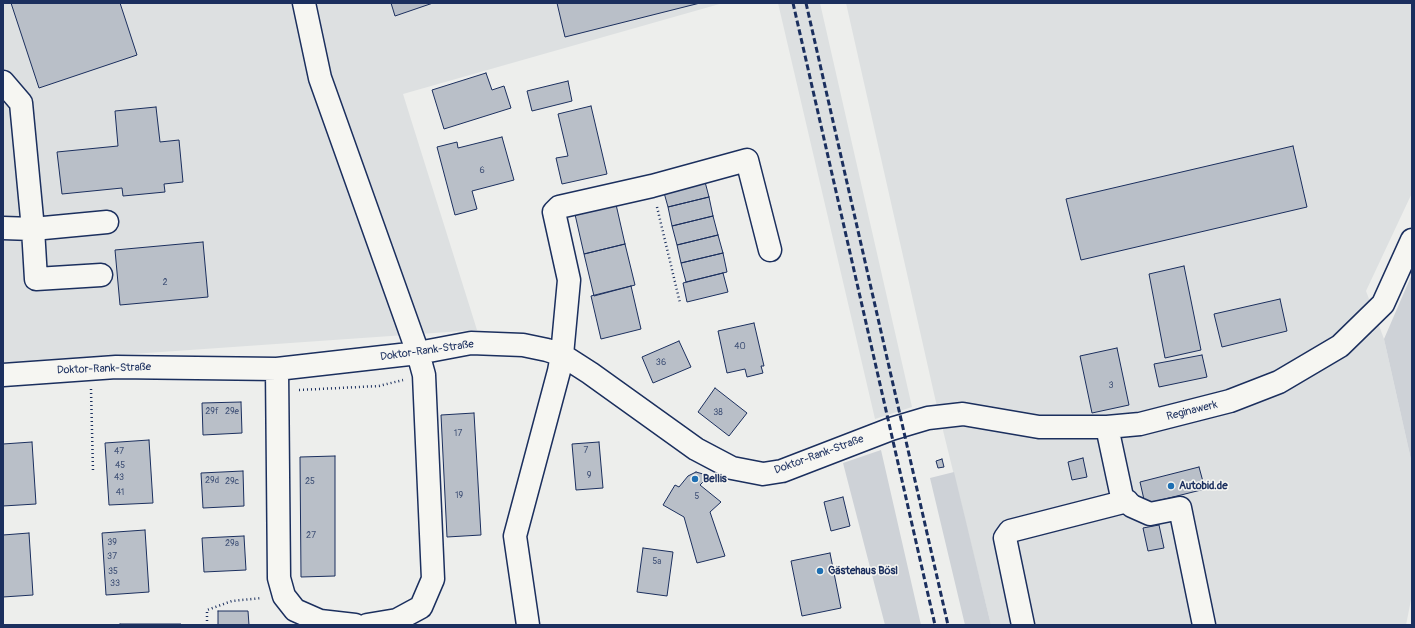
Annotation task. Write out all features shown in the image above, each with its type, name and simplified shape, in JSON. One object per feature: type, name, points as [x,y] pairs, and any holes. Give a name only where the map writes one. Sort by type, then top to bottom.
[{"type":"street","points":[[304,3],[320,78],[418,353],[424,375],[433,579],[421,607],[396,620],[367,625]]},
{"type":"street","points":[[3,82],[21,104],[33,229],[36,279],[101,274]]},
{"type":"street","points":[[528,625],[516,536],[562,355],[569,280],[554,212],[559,207],[652,186],[747,160],[770,250]]},
{"type":"street","points":[[3,228],[33,229],[107,222]]},
{"type":"street","name":"Reginawerk","points":[[903,425],[928,418],[963,414],[1039,427],[1107,427],[1140,424],[1230,401],[1279,382],[1340,346],[1383,304],[1412,240]]},
{"type":"street","name":"Doktor-Rank-Straße","points":[[3,375],[116,367],[277,369],[418,353],[471,343],[523,345],[562,355],[696,449],[732,468],[763,474],[782,471],[839,440],[903,425]]},
{"type":"street","points":[[277,369],[280,578],[284,596],[295,610],[320,621],[356,625]]},
{"type":"street","points":[[1107,427],[1122,497],[1132,506],[1150,514],[1180,508],[1204,625]]},
{"type":"street","points":[[1024,625],[1005,538],[1010,530],[1127,501]]},
{"type":"path","points":[[652,186],[680,303]]},
{"type":"path","points":[[91,383],[93,471]]},
{"type":"path","points":[[207,625],[207,610],[232,601],[284,596]]},
{"type":"shaded area","points":[[3,3],[723,3],[403,94],[477,330],[3,363]]},
{"type":"shaded area","points":[[778,3],[820,3],[912,407],[875,419]]},
{"type":"shaded area","points":[[846,3],[1412,3],[1412,193],[1366,291],[1384,339],[1412,464],[1412,595],[1406,625],[991,625],[935,398]]},
{"type":"shaded area","points":[[1412,274],[1412,464],[1384,339]]},
{"type":"shaded area","points":[[881,450],[921,625],[885,625],[843,463]]},
{"type":"shaded area","points":[[954,472],[991,625],[965,625],[930,478]]},
{"type":"building","points":[[11,3],[120,3],[137,55],[39,88]]},
{"type":"building","points":[[391,3],[433,3],[395,16]]},
{"type":"building","points":[[557,3],[700,3],[565,37]]},
{"type":"building","points":[[486,73],[492,90],[504,86],[511,108],[444,129],[432,90]]},
{"type":"building","points":[[568,81],[572,101],[532,111],[527,91]]},
{"type":"building","points":[[591,106],[607,174],[562,184],[556,158],[568,156],[558,114]]},
{"type":"building","points":[[156,107],[160,142],[179,140],[183,182],[164,184],[165,192],[123,196],[122,188],[62,194],[57,152],[118,146],[115,111]]},
{"type":"building","points":[[502,137],[514,180],[472,191],[477,209],[455,215],[437,147],[457,142],[458,148]]},
{"type":"building","points":[[1293,146],[1307,207],[1081,260],[1066,199]]},
{"type":"building","points":[[704,178],[709,197],[668,207],[663,189]]},
{"type":"building","points":[[709,197],[713,216],[672,226],[668,207]]},
{"type":"building","points":[[615,200],[625,244],[584,254],[574,210]]},
{"type":"building","points":[[713,216],[718,235],[677,245],[672,226]]},
{"type":"building","points":[[718,235],[723,253],[681,263],[677,245]]},
{"type":"building","points":[[203,242],[208,297],[120,305],[115,250]]},
{"type":"building","points":[[625,244],[635,285],[594,296],[584,254]]},
{"type":"building","points":[[723,253],[727,272],[686,282],[681,263]]},
{"type":"building","points":[[1184,266],[1201,350],[1165,358],[1149,274]]},
{"type":"building","points":[[723,273],[728,292],[687,302],[683,283]]},
{"type":"building","points":[[631,286],[641,329],[601,339],[591,296]]},
{"type":"building","points":[[1280,299],[1287,331],[1222,347],[1214,314]]},
{"type":"building","points":[[754,323],[764,366],[761,366],[763,373],[747,377],[745,369],[727,373],[718,331]]},
{"type":"building","points":[[679,341],[691,367],[653,383],[642,357]]},
{"type":"building","points":[[1117,348],[1129,405],[1092,413],[1080,356]]},
{"type":"building","points":[[1202,355],[1207,377],[1159,387],[1154,364]]},
{"type":"building","points":[[715,388],[747,413],[729,436],[698,412]]},
{"type":"building","points":[[241,402],[242,433],[203,435],[202,403]]},
{"type":"building","points":[[474,413],[481,535],[447,537],[441,415]]},
{"type":"building","points":[[149,440],[153,503],[109,505],[105,443]]},
{"type":"building","points":[[32,442],[36,504],[3,506],[3,444]]},
{"type":"building","points":[[599,442],[603,488],[576,490],[572,444]]},
{"type":"building","points":[[335,456],[335,576],[301,577],[300,457]]},
{"type":"building","points":[[1083,458],[1087,477],[1072,480],[1068,462]]},
{"type":"building","points":[[942,459],[944,467],[938,468],[936,461]]},
{"type":"building","points":[[1199,467],[1205,489],[1145,504],[1140,482]]},
{"type":"building","points":[[243,471],[244,506],[203,508],[201,473]]},
{"type":"building","points":[[696,472],[703,474],[704,481],[700,485],[721,502],[710,512],[725,556],[697,563],[684,517],[663,505],[675,485],[679,487],[688,476]]},
{"type":"building","points":[[843,497],[850,526],[831,531],[824,502]]},
{"type":"building","points":[[1159,525],[1164,548],[1148,551],[1143,528]]},
{"type":"building","points":[[145,530],[149,592],[106,595],[102,533]]},
{"type":"building","points":[[29,533],[33,595],[3,597],[3,535]]},
{"type":"building","points":[[244,536],[246,570],[204,572],[202,538]]},
{"type":"building","points":[[643,548],[673,552],[667,596],[637,592]]},
{"type":"building","points":[[830,553],[841,608],[802,616],[791,561]]},
{"type":"building","points":[[218,611],[248,611],[249,625],[218,625]]},
{"type":"building","points":[[181,624],[181,625],[120,625]]},
{"type":"railway","points":[[793,3],[935,625]]},
{"type":"railway","points":[[806,3],[948,625]]},
{"type":"place","name":"Bellis","points":[[695,479]]},
{"type":"place","name":"Autobid.de","points":[[1171,486]]},
{"type":"place","name":"Gästehaus Bösl","points":[[820,571]]}]
